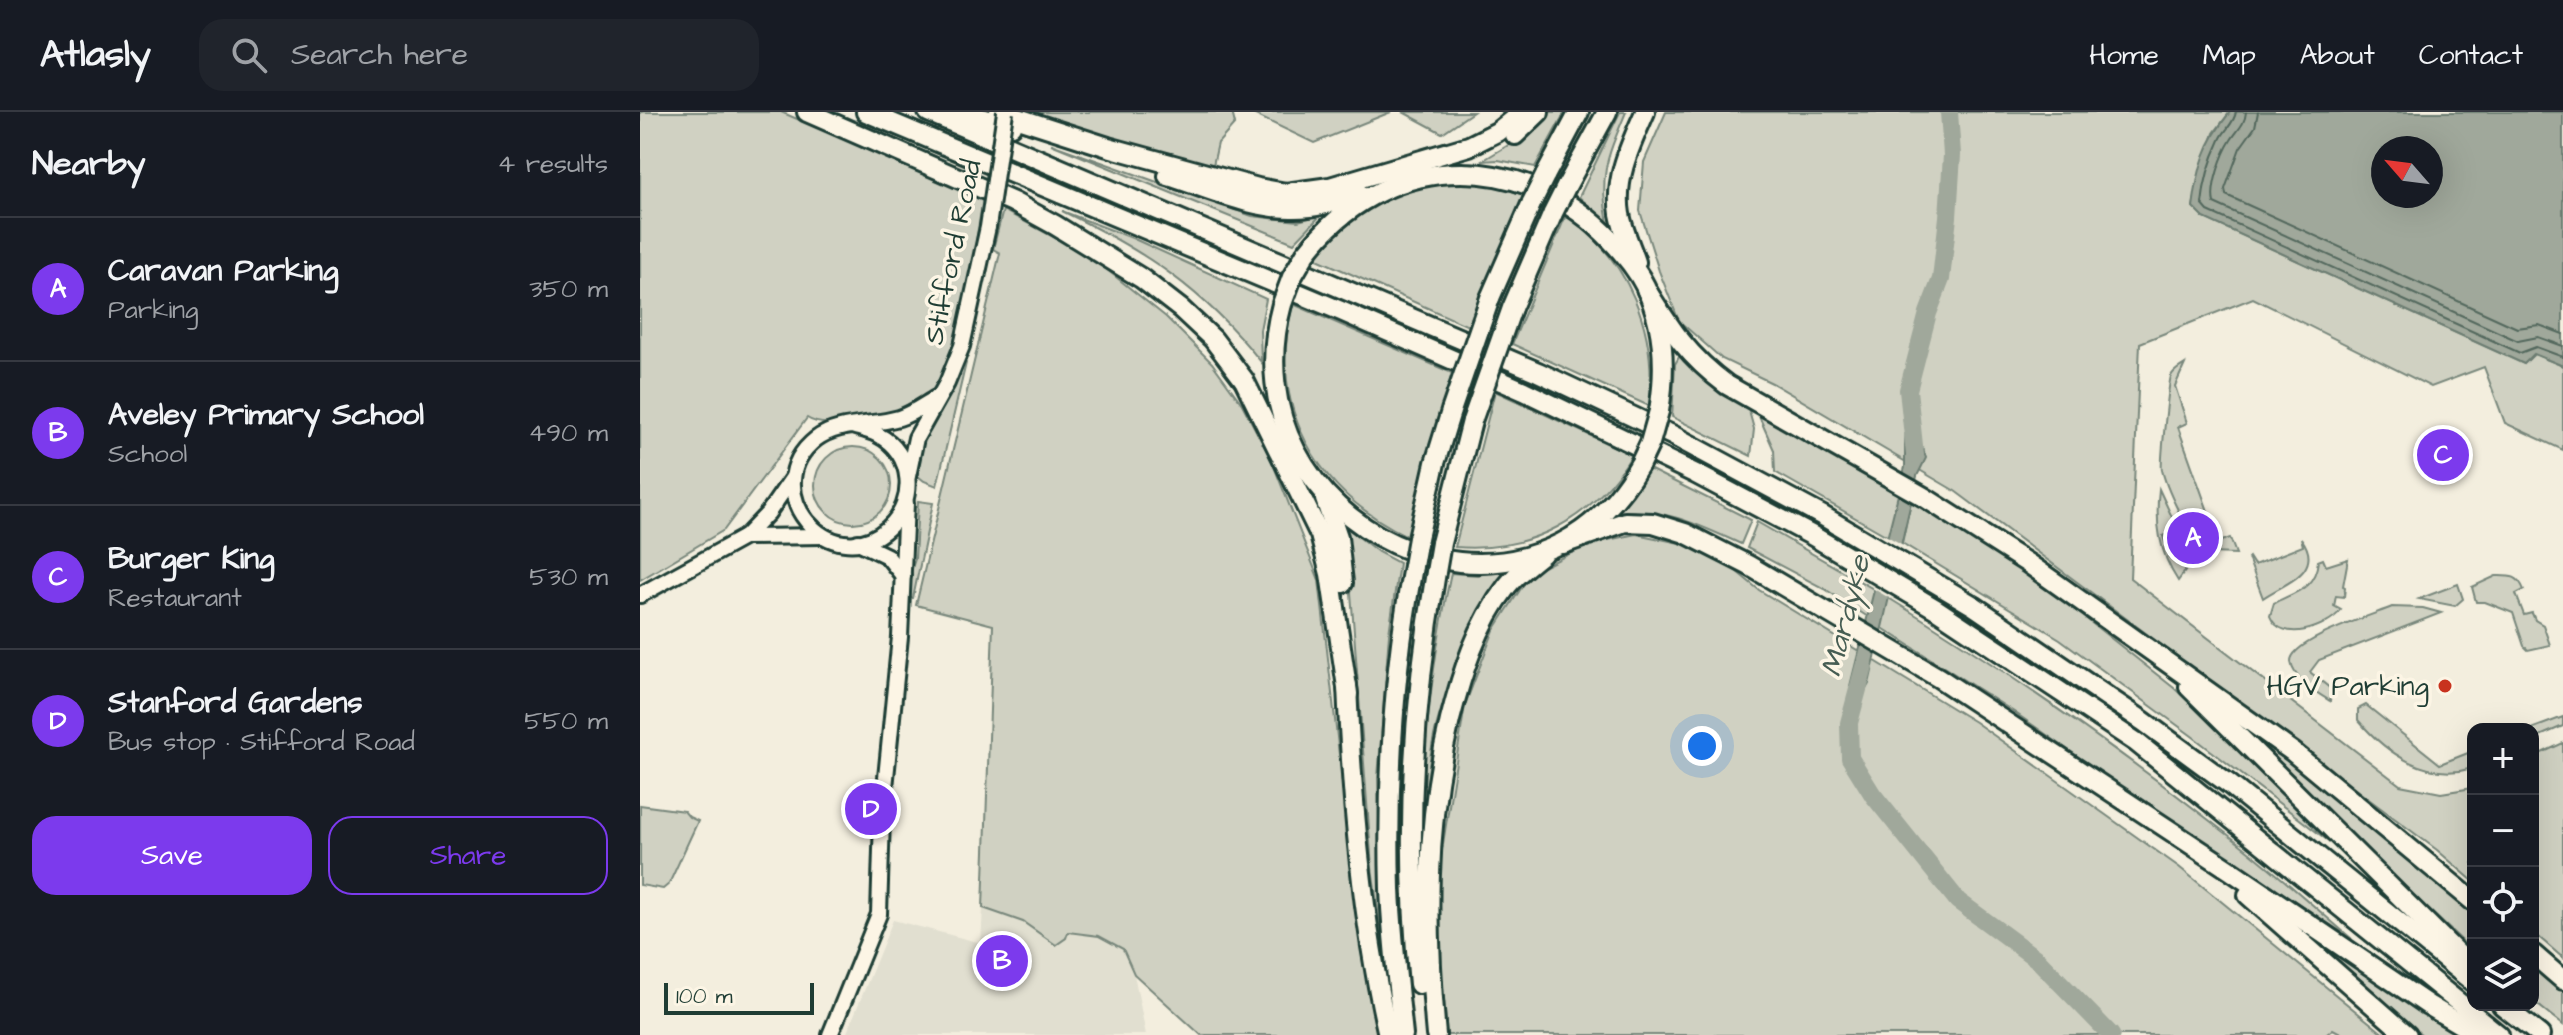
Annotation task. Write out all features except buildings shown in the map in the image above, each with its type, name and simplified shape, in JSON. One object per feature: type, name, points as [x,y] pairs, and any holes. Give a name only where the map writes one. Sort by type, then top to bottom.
[{"type":"highway","points":[[807,112],[1013,202],[1055,225],[1141,278],[1213,339],[1244,380],[1320,535],[1330,574],[1348,694]]},
{"type":"highway","points":[[839,112],[1058,217],[1149,271],[1202,312],[1237,349],[1256,377],[1319,488],[1338,537],[1362,884],[1388,1035]]},
{"type":"highway","points":[[866,112],[1425,348],[1615,434],[1724,488],[1870,569],[2136,742],[2499,1035]]},
{"type":"highway","points":[[928,112],[1486,348],[1641,420],[1848,530],[1974,606],[2143,721],[2217,775],[2467,977]]},
{"type":"highway","points":[[959,112],[1266,206],[1291,208],[1314,206],[1398,183],[1482,154],[1518,133],[1539,112]]},
{"type":"highway","points":[[999,112],[1108,147],[1286,193],[1330,187],[1469,146],[1497,132],[1522,112]]},
{"type":"highway","points":[[1403,1035],[1391,903],[1389,812],[1399,658],[1418,538],[1435,463],[1490,298],[1532,202],[1579,112]]},
{"type":"highway","points":[[1427,1035],[1419,981],[1412,877],[1412,802],[1419,693],[1441,543],[1472,421],[1512,308],[1553,213],[1607,112]]},
{"type":"highway","points":[[1563,544],[1613,502],[1640,464],[1659,411],[1663,371],[1661,343],[1656,317],[1623,225],[1619,192],[1626,161],[1645,112]]},
{"type":"highway","points":[[1417,177],[1483,174],[1519,182],[1557,197],[1585,216],[1629,260],[1681,344],[1704,367],[1742,395],[1913,491],[2029,564],[2293,752],[2467,896]]},
{"type":"highway","points":[[1289,438],[1277,398],[1274,337],[1292,277],[1306,253],[1342,214],[1369,196],[1398,183]]},
{"type":"highway","points":[[1319,488],[1342,512],[1365,528],[1388,542],[1424,557],[1478,562],[1510,559],[1545,551],[1625,522],[1675,528],[1825,610],[1939,678],[2428,1005],[2478,1035]]},
{"type":"highway","points":[[1436,1035],[1428,871],[1441,758],[1457,691],[1482,626],[1510,582],[1545,551]]},
{"type":"highway","points":[[2147,646],[2467,964]]},
{"type":"highway","points":[[2136,808],[2262,906],[2407,1035]]},
{"type":"highway","points":[[2539,959],[2563,980]]},
{"type":"highway","points":[[2510,1011],[2540,1035]]},
{"type":"main road","name":"Stifford Road","points":[[908,477],[916,438],[947,383],[962,346],[988,227],[1005,112]]},
{"type":"main road","points":[[640,595],[745,537],[768,513],[793,477],[804,451],[818,437],[836,429],[900,418],[936,398]]},
{"type":"main road","points":[[830,1035],[879,914],[882,818],[900,637],[909,490],[901,457],[892,445],[878,435],[855,427]]},
{"type":"main road","points":[[793,477],[796,503],[803,518],[823,536]]},
{"type":"main road","points":[[745,537],[823,536],[843,542],[857,542],[876,537],[886,530],[906,503]]},
{"type":"main road","points":[[857,542],[887,556],[903,576]]},
{"type":"shaded area","points":[[640,112],[781,112],[983,199],[976,241],[979,243],[962,323],[949,364],[930,394],[907,409],[879,417],[826,423],[807,418],[724,530],[640,580]]},
{"type":"shaded area","points":[[1017,112],[1232,112],[1235,124],[1218,143],[1213,165],[1158,154]]},
{"type":"shaded area","points":[[1249,112],[1391,112],[1314,143]]},
{"type":"shaded area","points":[[1403,112],[1473,112],[1442,133]]},
{"type":"shaded area","points":[[1550,112],[1565,112],[1535,167],[1498,160],[1482,161],[1540,126]]},
{"type":"shaded area","points":[[1620,112],[1626,112],[1606,166],[1604,191],[1608,223],[1579,197]]},
{"type":"shaded area","points":[[1666,112],[2230,112],[2214,133],[2195,197],[2193,207],[2204,218],[2524,364],[2534,354],[2563,366],[2563,450],[2505,423],[2484,367],[2431,387],[2253,298],[2140,343],[2130,578],[2400,785],[2441,793],[2467,789],[2467,876],[2437,850],[1955,491],[1772,383],[1722,359],[1679,321],[1659,271],[1640,211],[1644,162]]},
{"type":"shaded area","points":[[1051,144],[1252,216],[1298,221],[1321,215],[1294,243]]},
{"type":"shaded area","points":[[1442,182],[1487,183],[1524,195],[1468,326],[1315,258],[1341,228],[1371,206],[1404,192]]},
{"type":"shaded area","points":[[1003,210],[1091,257],[1166,317],[1212,363],[1242,404],[1271,459],[1319,580],[1359,929],[1378,1035],[1201,1035],[1134,974],[1123,949],[1099,936],[1068,932],[1066,938],[1056,945],[1023,922],[983,908],[993,625],[916,605],[1000,253],[993,249]]},
{"type":"shaded area","points":[[1062,211],[1132,238],[1266,299],[1260,330],[1261,362],[1217,313],[1171,274],[1120,241]]},
{"type":"shaded area","points":[[1566,215],[1607,253],[1634,299],[1649,351],[1649,406],[1512,344]]},
{"type":"shaded area","points":[[1293,304],[1452,373],[1409,537],[1376,519],[1348,497],[1306,443],[1294,411],[1287,378],[1286,342]]},
{"type":"shaded area","points":[[1679,357],[1684,357],[1746,400],[1754,429],[1751,456],[1672,417],[1675,364]]},
{"type":"shaded area","points":[[964,362],[937,486],[918,476],[921,441]]},
{"type":"shaded area","points":[[2185,364],[2175,386],[2187,423],[2178,427],[2209,514],[2206,520],[2187,527],[2169,492],[2162,470],[2171,376]]},
{"type":"shaded area","points":[[1495,391],[1632,455],[1598,497],[1557,527],[1509,544],[1455,547]]},
{"type":"shaded area","points":[[1758,414],[1899,492],[1889,537],[1775,472],[1774,450]]},
{"type":"shaded area","points":[[853,447],[867,450],[880,458],[888,471],[891,485],[888,499],[880,512],[867,520],[853,523],[839,520],[826,512],[818,499],[815,485],[818,471],[826,458],[839,450]]},
{"type":"shaded area","points":[[1649,469],[1751,520],[1741,544],[1696,524],[1666,515],[1616,512]]},
{"type":"shaded area","points":[[2159,489],[2178,530],[2163,536],[2170,558],[2188,554],[2191,563],[2178,581],[2166,559],[2160,537]]},
{"type":"shaded area","points":[[918,501],[933,503],[913,598],[908,598],[915,559]]},
{"type":"shaded area","points":[[1911,501],[2027,572],[2174,688],[2259,767],[2327,840],[2060,639],[1902,543]]},
{"type":"shaded area","points":[[1757,522],[1875,590],[1868,617],[1825,589],[1747,548]]},
{"type":"shaded area","points":[[1346,527],[1378,552],[1399,563],[1389,634],[1378,778],[1382,939],[1372,868]]},
{"type":"shaded area","points":[[1636,534],[1709,549],[1759,590],[1975,722],[2179,867],[2385,1035],[2344,1035],[2333,1029],[2326,1035],[1447,1035],[1435,894],[1465,705],[1494,630],[1531,573],[1589,544]]},
{"type":"shaded area","points":[[2230,538],[2236,554],[2209,553],[2199,557],[2198,550]]},
{"type":"shaded area","points":[[2301,538],[2307,550],[2305,568],[2299,576],[2263,598],[2248,558],[2254,565],[2303,546]]},
{"type":"shaded area","points":[[2323,559],[2326,566],[2348,559],[2344,597],[2336,596],[2334,606],[2341,610],[2326,622],[2304,630],[2294,631],[2276,625],[2270,616],[2274,603],[2308,584],[2318,561]]},
{"type":"shaded area","points":[[1509,569],[1475,620],[1439,715],[1429,766],[1421,858],[1428,715],[1451,573],[1478,575]]},
{"type":"shaded area","points":[[2496,576],[2510,576],[2519,581],[2524,590],[2516,594],[2524,615],[2532,613],[2535,620],[2543,625],[2550,645],[2528,650],[2513,613],[2485,602],[2476,602],[2472,587]]},
{"type":"shaded area","points":[[2458,584],[2463,599],[2455,606],[2419,599]]},
{"type":"shaded area","points":[[1887,597],[2019,682],[2148,773],[2247,849],[2352,939],[2014,712],[1881,627]]},
{"type":"shaded area","points":[[2392,607],[2423,608],[2441,613],[2319,660],[2310,672],[2331,689],[2330,701],[2296,674],[2291,662],[2303,646],[2317,637]]},
{"type":"shaded area","points":[[2366,705],[2440,764],[2467,753],[2467,769],[2440,771],[2409,762],[2369,732],[2358,720],[2358,709]]},
{"type":"shaded area","points":[[2563,717],[2563,726],[2539,736],[2539,726]]},
{"type":"shaded area","points":[[2563,743],[2563,958],[2539,937],[2539,754]]},
{"type":"shaded area","points":[[2275,748],[2467,905],[2467,945],[2333,820],[2270,753]]},
{"type":"shaded area","points":[[640,805],[684,811],[698,821],[669,884],[663,889],[640,885]]},
{"type":"shaded area","points":[[983,908],[1023,922],[1056,945],[1068,932],[1099,936],[1123,949],[1134,974],[1146,1035],[846,1035],[893,920],[981,943]]},
{"type":"shaded area","points":[[2312,936],[2459,1035],[2422,1035],[2310,939]]},
{"type":"shaded area","points":[[2539,968],[2563,989],[2563,1025],[2539,1006]]},
{"type":"water","points":[[2230,112],[2563,112],[2563,366],[2534,354],[2524,364],[2204,218],[2193,207],[2197,180],[2209,145]]},
{"type":"water","points":[[1905,431],[1918,435],[1926,458],[1917,476],[1865,691],[1850,686],[1905,467]]},
{"type":"pier","points":[[1885,535],[1905,546],[1891,599],[1872,588]]},
{"type":"waterway","name":"Mardyke","points":[[1915,455],[1908,390],[1928,313],[1941,279],[1952,155],[1949,112]]},
{"type":"waterway","name":"Mardyke","points":[[1864,667],[1849,723],[1850,758],[1873,795],[1958,901],[2038,960],[2111,1035]]},
{"type":"place","name":"Burger King","points":[[2443,455]]},
{"type":"place","name":"Caravan Parking","points":[[2193,538]]},
{"type":"place","name":"HGV Parking","points":[[2445,686]]},
{"type":"place","name":"Stanford Gardens","points":[[871,809]]},
{"type":"place","name":"Aveley Primary School","points":[[1002,961]]}]
